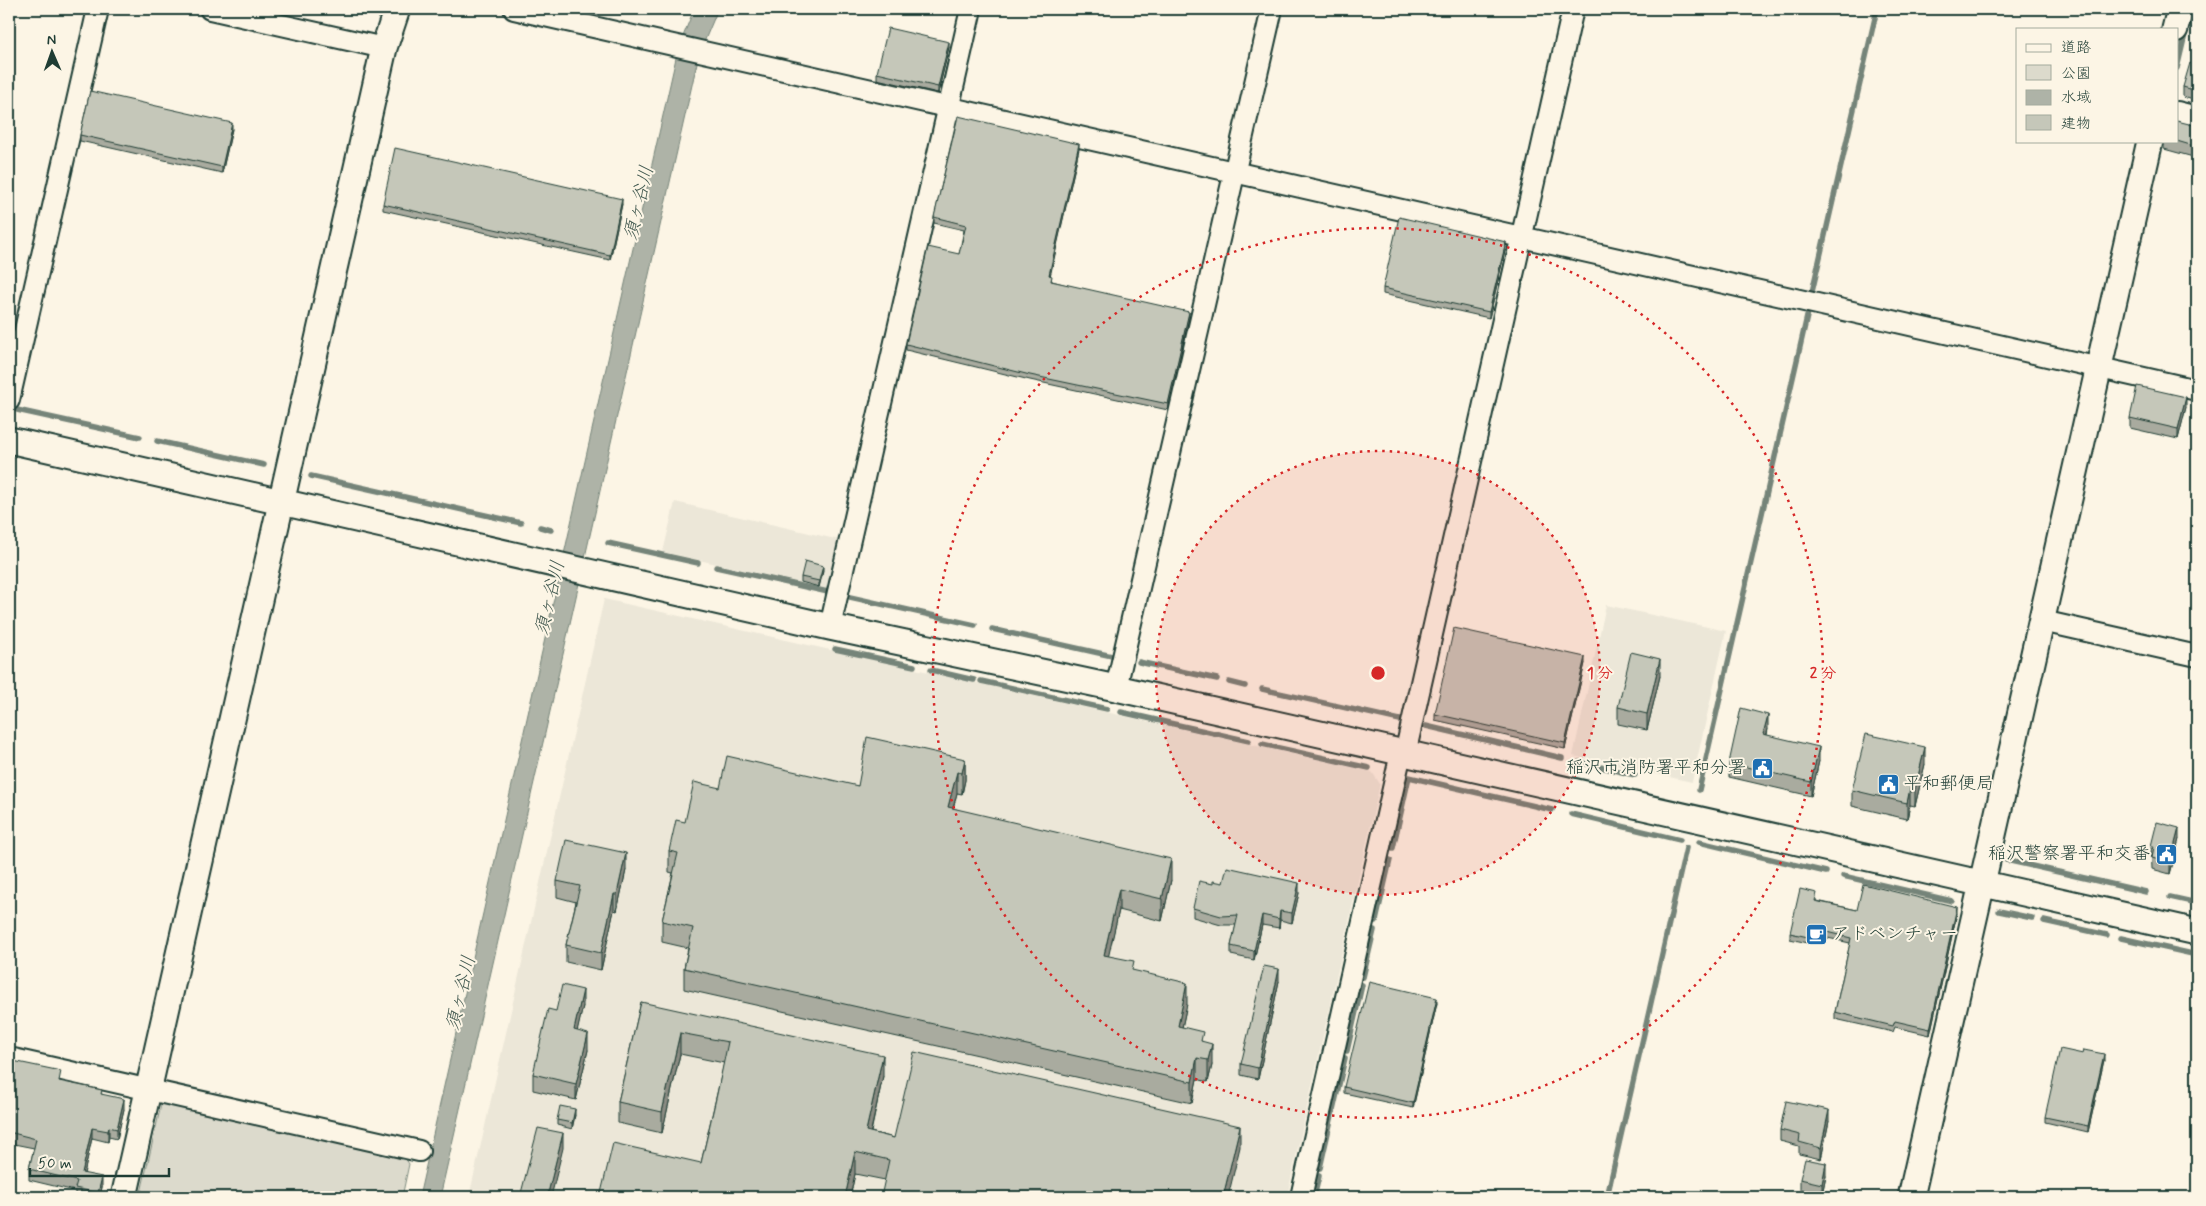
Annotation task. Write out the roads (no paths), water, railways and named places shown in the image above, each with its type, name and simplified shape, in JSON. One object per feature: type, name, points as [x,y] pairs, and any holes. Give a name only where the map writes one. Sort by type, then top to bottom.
[{"type":"street","points":[[9,400],[98,9]]},
{"type":"street","points":[[210,9],[384,48]]},
{"type":"street","points":[[124,1197],[384,48],[398,9]]},
{"type":"street","points":[[514,9],[2197,390]]},
{"type":"street","points":[[830,627],[972,9]]},
{"type":"street","points":[[1116,688],[1272,9]]},
{"type":"street","points":[[1301,1197],[1522,237],[1572,9]]},
{"type":"street","points":[[2175,28],[2180,9]]},
{"type":"street","points":[[2178,112],[2197,117]]},
{"type":"street","points":[[1911,1197],[1984,883],[2150,142]]},
{"type":"street","points":[[9,440],[587,570],[830,627],[1116,688],[2197,932]]},
{"type":"street","points":[[2042,621],[2197,656]]},
{"type":"street","points":[[9,1058],[419,1151]]},
{"type":"water","points":[[694,9],[718,9],[699,54],[440,1197],[419,1197],[678,49]]},
{"type":"waterway","points":[[1812,292],[1877,9]]},
{"type":"waterway","points":[[2178,64],[2186,30]]},
{"type":"waterway","points":[[1699,790],[1808,312]]},
{"type":"waterway","points":[[17,410],[140,437]]},
{"type":"waterway","points":[[157,441],[264,465]]},
{"type":"waterway","points":[[311,476],[521,523]]},
{"type":"waterway","points":[[540,527],[551,530]]},
{"type":"waterway","points":[[608,543],[698,563]]},
{"type":"waterway","points":[[716,567],[828,592]]},
{"type":"waterway","points":[[850,597],[975,625]]},
{"type":"waterway","points":[[992,629],[1112,656]]},
{"type":"waterway","points":[[835,649],[914,666]]},
{"type":"waterway","points":[[1139,662],[1217,679]]},
{"type":"waterway","points":[[931,670],[974,680]]},
{"type":"waterway","points":[[981,681],[1107,709]]},
{"type":"waterway","points":[[1229,682],[1245,686]]},
{"type":"waterway","points":[[1262,689],[1400,720]]},
{"type":"waterway","points":[[1121,712],[1249,741]]},
{"type":"waterway","points":[[1426,726],[1562,758]]},
{"type":"waterway","points":[[1262,744],[1369,768]]},
{"type":"waterway","points":[[1579,762],[1635,775]]},
{"type":"waterway","points":[[1393,848],[1409,777],[1552,810]]},
{"type":"waterway","points":[[1571,814],[1680,840]]},
{"type":"waterway","points":[[1699,842],[1826,872]]},
{"type":"waterway","points":[[1607,1197],[1686,848]]},
{"type":"waterway","points":[[1376,921],[1390,860]]},
{"type":"waterway","points":[[2006,860],[2146,892]]},
{"type":"waterway","points":[[1843,876],[1952,901]]},
{"type":"waterway","points":[[2170,897],[2197,903]]},
{"type":"waterway","points":[[1999,911],[2032,918]]},
{"type":"waterway","points":[[2044,921],[2107,935]]},
{"type":"waterway","points":[[1363,977],[1374,930]]},
{"type":"waterway","points":[[2121,938],[2197,955]]},
{"type":"waterway","points":[[1347,1051],[1362,985]]},
{"type":"waterway","points":[[1320,1168],[1345,1058]]},
{"type":"waterway","points":[[1314,1197],[1319,1176]]},
{"type":"place","name":"稲沢市消防署平和分署","points":[[1762,768]]},
{"type":"place","name":"平和郵便局","points":[[1888,784]]},
{"type":"place","name":"稲沢警察署平和交番","points":[[2166,854]]},
{"type":"place","name":"アドベンチャー","points":[[1816,934]]},
{"type":"water label","name":"須ヶ谷川","points":[[639,203]]},
{"type":"water label","name":"須ヶ谷川","points":[[550,598]]},
{"type":"water label","name":"須ヶ谷川","points":[[461,993]]}]
